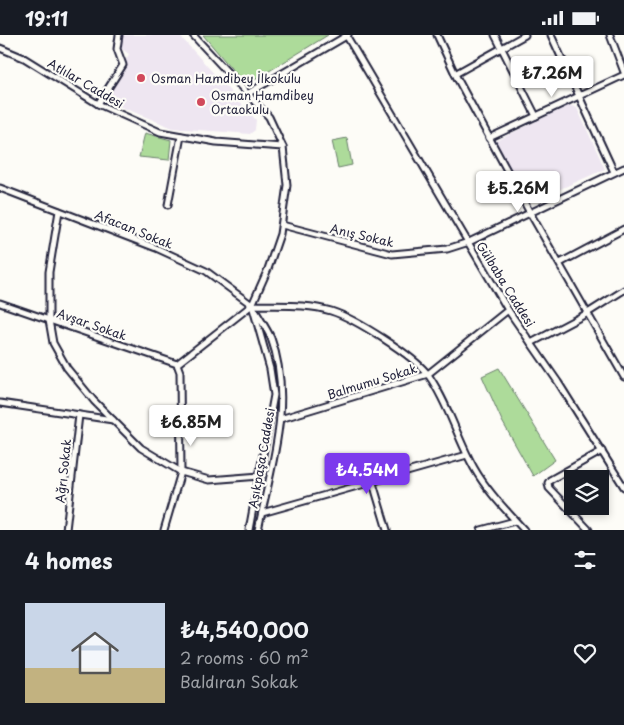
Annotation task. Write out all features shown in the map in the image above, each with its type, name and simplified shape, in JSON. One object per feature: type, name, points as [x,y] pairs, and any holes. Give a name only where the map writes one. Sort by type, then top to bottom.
[{"type":"street","points":[[98,105],[123,65],[117,49],[119,35]]},
{"type":"street","points":[[164,530],[181,471],[180,372],[177,365],[252,305],[268,269],[282,225],[288,185],[283,147],[269,117],[193,35]]},
{"type":"street","points":[[247,94],[347,35]]},
{"type":"street","name":"Gülbaba Caddesi","points":[[347,35],[508,309],[532,343],[624,487]]},
{"type":"street","points":[[437,35],[455,74],[489,138],[560,263],[586,314],[624,377]]},
{"type":"street","points":[[495,35],[536,117]]},
{"type":"street","points":[[455,74],[525,35]]},
{"type":"street","points":[[551,35],[614,172]]},
{"type":"street","points":[[489,138],[578,97],[624,73],[610,35]]},
{"type":"street","name":"Atlılar Caddesi","points":[[0,48],[24,58],[98,105],[160,132],[216,142],[283,147]]},
{"type":"street","points":[[168,205],[180,136]]},
{"type":"street","name":"Anış Sokak","points":[[282,225],[392,254],[447,249],[624,168]]},
{"type":"street","name":"Afacan Sokak","points":[[0,188],[156,248],[206,271],[252,305]]},
{"type":"street","points":[[59,211],[49,272],[48,320],[53,343],[67,368],[94,401],[141,448],[181,471],[209,480],[260,476]]},
{"type":"street","points":[[560,263],[624,229]]},
{"type":"street","points":[[532,343],[586,314],[624,290]]},
{"type":"street","name":"Avşar Sokak","points":[[0,303],[177,365]]},
{"type":"street","points":[[252,305],[304,307],[331,311],[396,348],[428,375],[442,397],[467,455],[495,498],[524,530]]},
{"type":"street","name":"Aşıkpaşa Caddesi","points":[[252,305],[270,336],[278,364],[281,389],[280,419],[258,530]]},
{"type":"street","name":"Aşıkpaşa Caddesi","points":[[249,530],[274,395],[270,369],[252,305]]},
{"type":"street","name":"Balmumu Sokak","points":[[280,419],[428,375],[508,309]]},
{"type":"street","points":[[0,403],[113,419]]},
{"type":"street","name":"Ağrı Sokak","points":[[66,530],[79,415]]},
{"type":"street","points":[[589,530],[549,488],[548,483],[550,480],[602,451]]},
{"type":"street","points":[[262,513],[467,455]]},
{"type":"street","points":[[373,483],[387,530]]},
{"type":"street","points":[[481,530],[515,521]]},
{"type":"shaded area","points":[[121,35],[179,35],[256,120],[255,130],[250,134],[173,128],[104,100],[129,54],[119,47]]},
{"type":"shaded area","points":[[569,105],[577,108],[605,169],[529,203],[496,141]]},
{"type":"green space","points":[[203,35],[328,35],[248,84],[241,80]]},
{"type":"green space","points":[[145,133],[171,140],[169,160],[139,157]]},
{"type":"green space","points":[[347,138],[352,165],[338,168],[332,141]]},
{"type":"green space","points":[[499,368],[555,460],[533,476],[502,421],[482,376]]},
{"type":"place","name":"Osman Hamdibey İlkokulu","points":[[141,78]]},
{"type":"place","name":"Osman Hamdibey Ortaokulu","points":[[201,102]]}]
